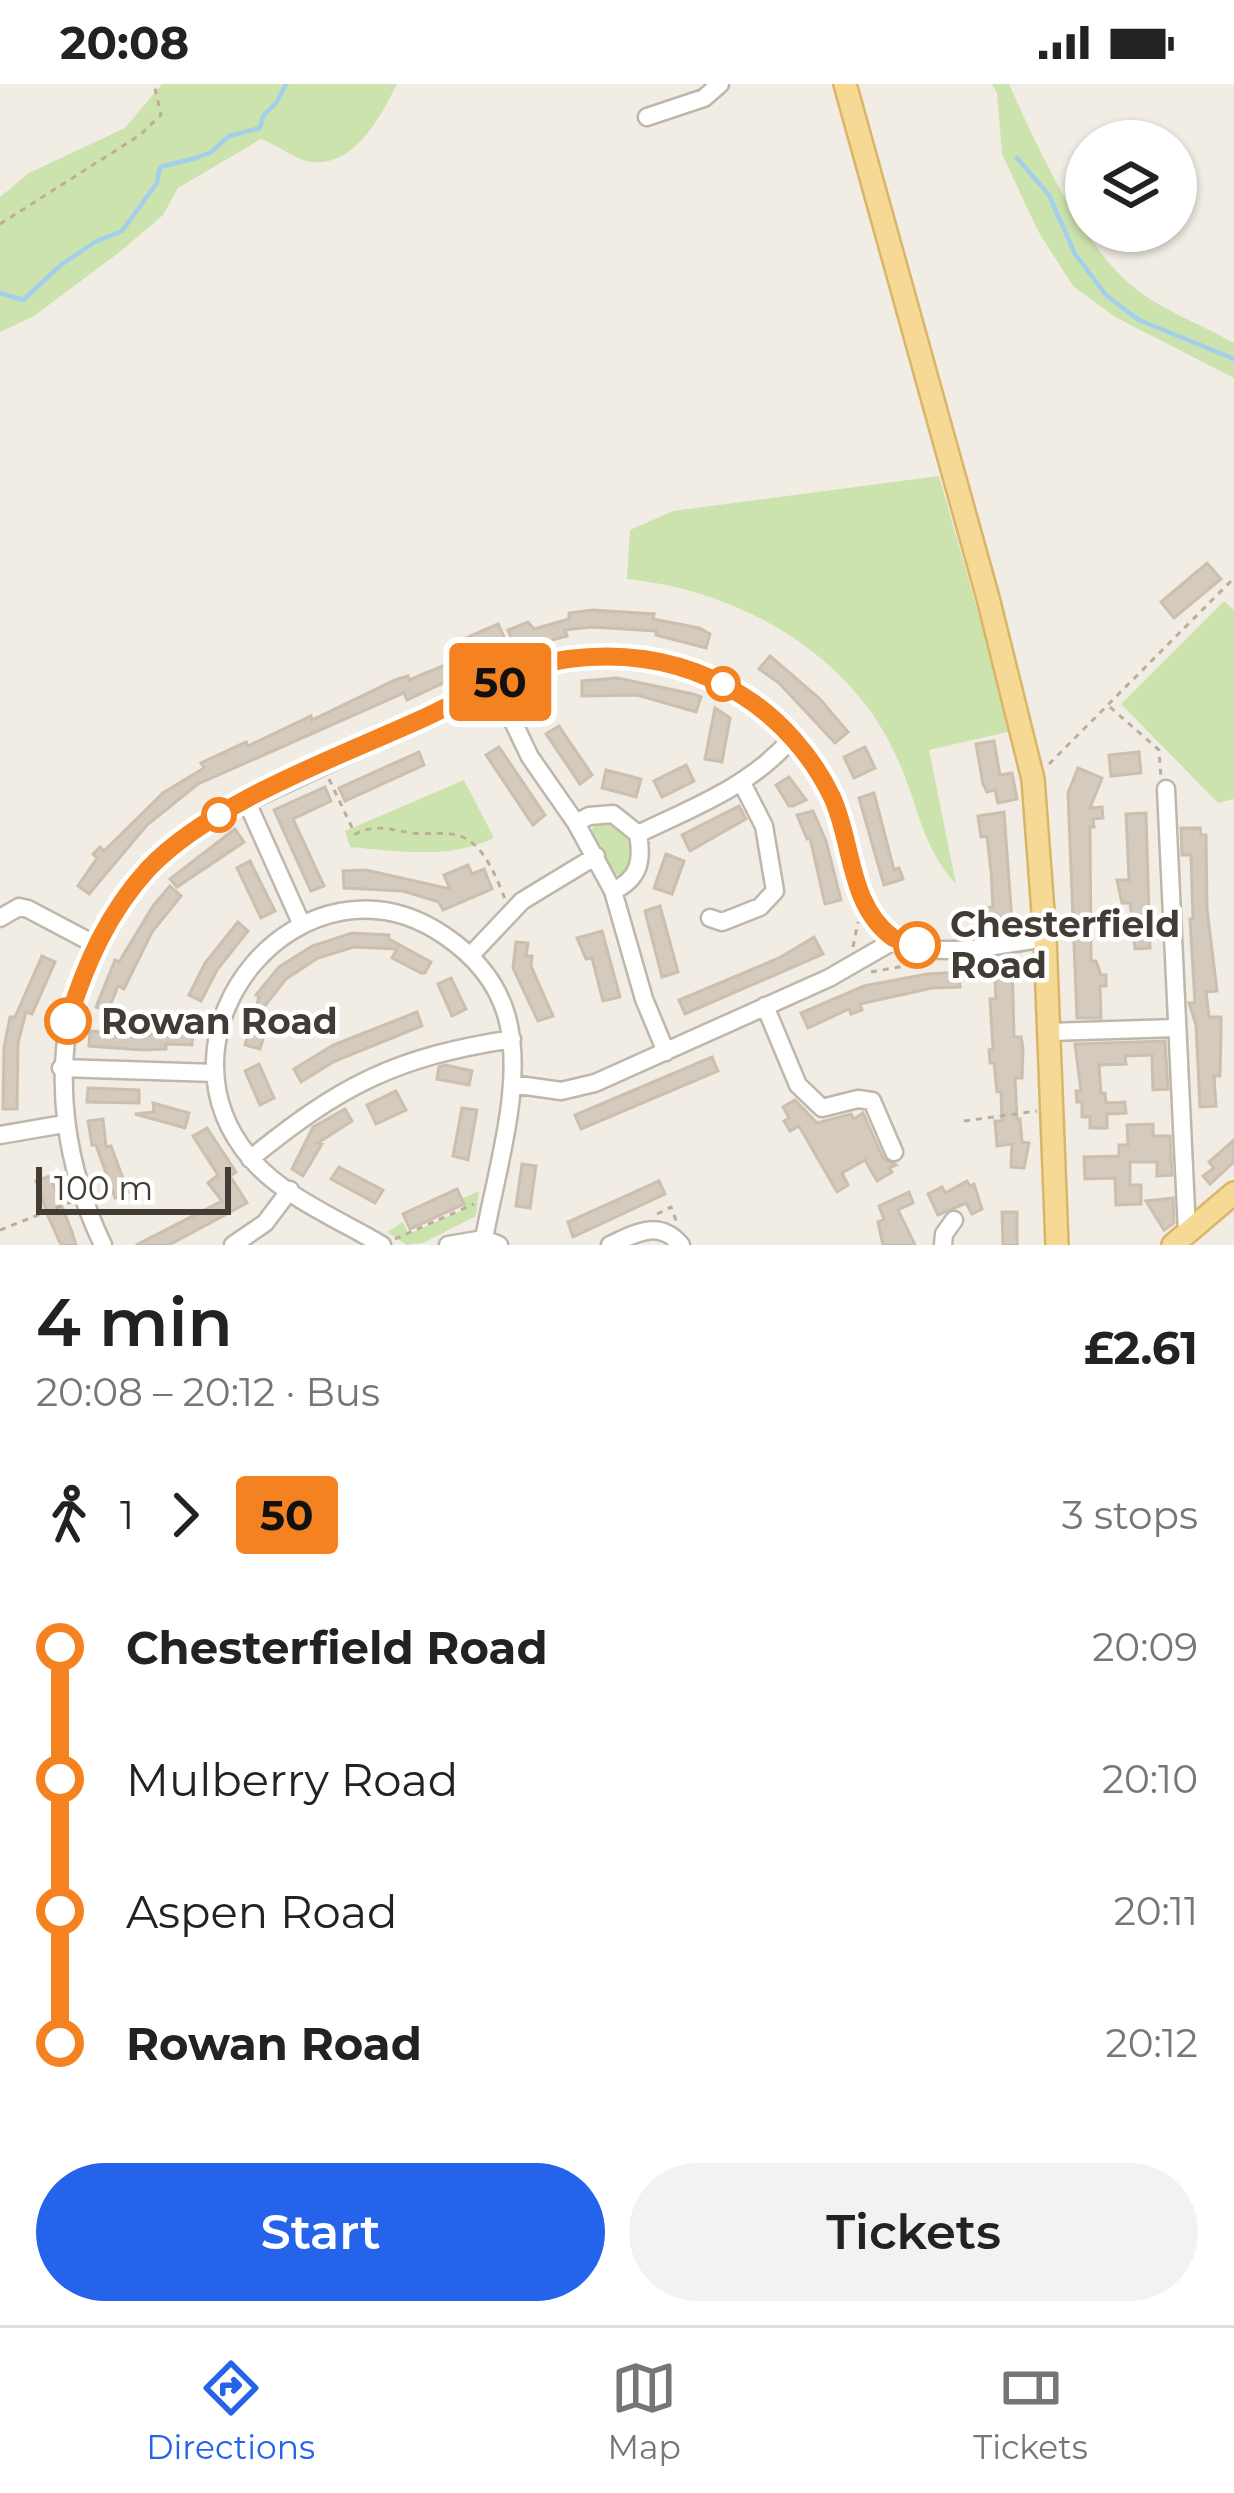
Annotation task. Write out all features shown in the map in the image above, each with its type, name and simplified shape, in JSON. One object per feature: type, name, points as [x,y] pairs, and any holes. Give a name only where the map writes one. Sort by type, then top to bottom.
[{"type":"main road","points":[[844,84],[1033,779],[1045,938],[1057,1245]]},
{"type":"main road","points":[[1181,1240],[1234,1193]]},
{"type":"street","points":[[647,117],[704,98],[720,84]]},
{"type":"street","points":[[103,1245],[82,1197],[64,1124],[61,1068],[72,1008],[111,917],[148,869],[196,828],[246,800],[534,667],[617,656],[658,661],[725,685],[792,738],[831,796],[865,904],[895,940],[943,950],[1045,938]]},
{"type":"street","points":[[495,684],[530,757],[577,823],[613,892],[644,999],[666,1052]]},
{"type":"street","points":[[638,834],[742,783],[772,761],[792,738]]},
{"type":"street","points":[[710,918],[722,922],[760,907],[775,891],[764,826],[742,783]]},
{"type":"street","points":[[1166,789],[1181,1240]]},
{"type":"street","points":[[246,800],[302,925]]},
{"type":"street","points":[[577,823],[590,815],[614,814],[638,834],[640,866],[613,892]]},
{"type":"street","points":[[470,956],[510,911],[596,856]]},
{"type":"street","points":[[0,918],[19,907],[96,945]]},
{"type":"street","points":[[381,1245],[290,1190],[250,1159],[226,1117],[215,1073],[218,1025],[237,983],[264,950],[302,925],[347,913],[402,915],[439,931],[470,956],[500,998],[512,1039],[512,1084],[492,1196],[492,1242],[448,1245]]},
{"type":"street","points":[[512,1084],[541,1090],[577,1088],[841,972],[895,940]]},
{"type":"street","points":[[764,1006],[806,1097],[822,1108],[857,1099],[872,1102],[895,1152]]},
{"type":"street","points":[[1048,1032],[1176,1028]]},
{"type":"street","points":[[250,1159],[307,1113],[365,1079],[430,1054],[512,1039]]},
{"type":"street","points":[[61,1068],[215,1073]]},
{"type":"street","points":[[0,1135],[64,1124]]},
{"type":"street","points":[[233,1245],[266,1223],[290,1190]]},
{"type":"street","points":[[925,1223],[947,1233]]},
{"type":"street","points":[[610,1245],[652,1228],[672,1235],[681,1245]]},
{"type":"path","points":[[0,224],[140,135],[161,115],[154,84]]},
{"type":"path","points":[[1033,779],[1234,578]]},
{"type":"path","points":[[1109,706],[1159,750],[1166,789]]},
{"type":"path","points":[[322,765],[355,834],[375,825],[458,835],[474,844],[495,874],[510,911]]},
{"type":"path","points":[[865,904],[858,914],[854,946],[839,964],[841,972],[850,978],[930,962]]},
{"type":"path","points":[[964,1120],[1051,1110]]},
{"type":"path","points":[[381,1245],[492,1196]]},
{"type":"path","points":[[0,1230],[82,1197]]},
{"type":"green space","points":[[162,84],[397,84],[354,148],[328,161],[312,162],[261,139],[178,188],[163,215],[121,251],[34,316],[0,332],[0,197],[29,173],[125,128]]},
{"type":"green space","points":[[992,84],[1009,84],[1065,197],[1065,252],[1101,252],[1147,297],[1234,343],[1234,378],[1115,317],[1073,286],[1038,231],[1002,154],[997,93]]},
{"type":"green space","points":[[939,476],[1012,731],[929,750],[956,884],[928,841],[898,760],[878,722],[821,659],[749,613],[710,597],[627,579],[630,530],[673,511]]},
{"type":"green space","points":[[1224,601],[1234,610],[1234,799],[1218,803],[1121,704]]},
{"type":"green space","points":[[464,780],[494,838],[441,852],[350,847],[345,831]]},
{"type":"green space","points":[[597,819],[620,825],[631,837],[626,876],[614,875],[591,832]]},
{"type":"green space","points":[[479,1191],[476,1216],[423,1243],[407,1245],[387,1232],[403,1222],[409,1234],[465,1209],[461,1199]]},
{"type":"building","points":[[1207,563],[1221,579],[1174,618],[1161,602]]},
{"type":"building","points":[[569,613],[654,614],[653,619],[710,634],[706,648],[656,635],[656,631],[591,627],[565,630],[567,636],[516,650],[508,630],[528,622],[534,629],[569,619]]},
{"type":"building","points":[[498,624],[505,639],[460,660],[452,644]]},
{"type":"building","points":[[770,656],[820,699],[848,732],[835,743],[779,683],[759,669]]},
{"type":"building","points":[[450,663],[456,677],[407,700],[404,693],[198,784],[147,825],[89,894],[78,886],[100,847],[104,851],[163,793],[204,768],[201,763],[311,716],[312,720],[395,680],[408,676],[409,680]]},
{"type":"building","points":[[617,678],[701,697],[696,712],[637,695],[582,696],[582,681]]},
{"type":"building","points":[[715,708],[730,718],[722,762],[705,759]]},
{"type":"building","points":[[559,726],[592,775],[580,784],[546,734]]},
{"type":"building","points":[[994,741],[1000,775],[1012,773],[1017,799],[998,803],[995,790],[987,792],[983,784],[976,744]]},
{"type":"building","points":[[499,747],[545,815],[533,825],[486,755]]},
{"type":"building","points":[[865,747],[875,768],[854,778],[844,757]]},
{"type":"building","points":[[419,752],[424,765],[345,801],[339,788]]},
{"type":"building","points":[[1139,752],[1141,773],[1111,776],[1109,755]]},
{"type":"building","points":[[686,765],[694,781],[662,797],[654,781]]},
{"type":"building","points":[[1078,768],[1102,778],[1090,808],[1102,807],[1103,818],[1093,819],[1094,827],[1090,827],[1091,961],[1106,975],[1106,986],[1100,986],[1101,1018],[1077,1018],[1068,793]]},
{"type":"building","points":[[606,770],[641,779],[636,797],[602,788]]},
{"type":"building","points":[[789,777],[806,800],[793,806],[776,785]]},
{"type":"building","points":[[325,787],[331,801],[293,819],[324,886],[311,891],[274,810]]},
{"type":"building","points":[[874,793],[894,870],[899,868],[903,879],[884,885],[859,798]]},
{"type":"building","points":[[739,806],[746,819],[690,851],[682,835]]},
{"type":"building","points":[[813,811],[841,900],[825,904],[810,838],[797,815]]},
{"type":"building","points":[[1004,812],[1012,922],[988,924],[987,908],[993,907],[991,871],[987,836],[981,837],[978,816]]},
{"type":"building","points":[[1146,813],[1150,948],[1135,949],[1130,903],[1122,903],[1117,880],[1129,880],[1126,814]]},
{"type":"building","points":[[1181,828],[1200,828],[1201,835],[1206,835],[1207,909],[1217,991],[1206,992],[1209,1017],[1221,1017],[1220,1076],[1214,1076],[1216,1106],[1200,1107],[1196,1025],[1189,1003],[1195,1003],[1191,855],[1182,855]]},
{"type":"building","points":[[235,829],[244,842],[177,887],[170,879]]},
{"type":"building","points":[[666,854],[684,861],[672,894],[654,888]]},
{"type":"building","points":[[250,861],[275,911],[261,918],[237,868]]},
{"type":"building","points":[[468,865],[472,874],[484,869],[492,889],[443,910],[439,902],[403,891],[344,888],[343,871],[366,870],[450,889],[444,875]]},
{"type":"building","points":[[170,886],[181,896],[152,932],[108,1011],[96,1007],[115,960],[119,962]]},
{"type":"building","points":[[660,906],[678,972],[662,977],[645,911]]},
{"type":"building","points":[[238,922],[248,931],[217,970],[201,1001],[189,995],[205,963]]},
{"type":"building","points":[[602,931],[620,997],[603,1001],[592,958],[586,959],[577,938]]},
{"type":"building","points":[[352,933],[389,935],[431,962],[421,973],[392,958],[397,949],[354,947],[318,958],[286,979],[260,1012],[270,1015],[260,1049],[245,1045],[256,995],[279,967],[312,946]]},
{"type":"building","points":[[814,937],[823,954],[685,1014],[679,1000],[779,958]]},
{"type":"building","points":[[516,942],[528,943],[526,956],[532,956],[531,966],[553,1016],[538,1021],[513,968]]},
{"type":"building","points":[[42,956],[55,962],[32,1014],[26,1012],[18,1043],[17,1109],[3,1109],[4,1048],[10,1017],[15,1017]]},
{"type":"building","points":[[1012,959],[1014,1037],[1021,1037],[1023,1048],[1022,1078],[1015,1078],[1017,1119],[1022,1142],[1029,1143],[1024,1168],[1011,1167],[1012,1144],[997,1146],[995,1121],[1002,1121],[1001,1091],[997,1092],[989,1050],[993,1049],[990,999],[996,999],[994,960]]},
{"type":"building","points":[[959,972],[960,987],[932,988],[860,1004],[862,1010],[851,1014],[849,1009],[808,1028],[801,1013],[864,986]]},
{"type":"building","points":[[451,978],[466,1009],[452,1016],[438,984]]},
{"type":"building","points":[[417,1012],[422,1026],[335,1061],[301,1082],[294,1069],[333,1045]]},
{"type":"building","points":[[155,1027],[193,1029],[192,1045],[166,1044],[166,1049],[143,1050],[89,1046],[90,1031],[164,1033]]},
{"type":"building","points":[[1165,1041],[1168,1089],[1153,1090],[1152,1055],[1125,1056],[1126,1064],[1099,1065],[1106,1103],[1125,1102],[1126,1113],[1107,1114],[1107,1128],[1090,1128],[1090,1117],[1082,1117],[1082,1102],[1077,1102],[1076,1091],[1081,1091],[1075,1044]]},
{"type":"building","points":[[712,1057],[718,1071],[581,1129],[575,1115]]},
{"type":"building","points":[[259,1064],[274,1098],[260,1105],[245,1071]]},
{"type":"building","points":[[439,1067],[472,1071],[469,1085],[437,1079]]},
{"type":"building","points":[[88,1088],[139,1090],[139,1103],[87,1102]]},
{"type":"building","points":[[396,1091],[406,1110],[376,1124],[367,1105]]},
{"type":"building","points":[[795,1100],[817,1123],[851,1114],[854,1119],[863,1113],[883,1158],[896,1165],[889,1168],[892,1172],[877,1181],[865,1160],[842,1173],[848,1185],[837,1192],[799,1126],[790,1131],[784,1121],[789,1118],[783,1107]]},
{"type":"building","points":[[153,1103],[189,1113],[185,1128],[135,1114],[154,1112]]},
{"type":"building","points":[[462,1108],[477,1110],[468,1160],[453,1156]]},
{"type":"building","points":[[345,1109],[352,1121],[318,1143],[322,1144],[303,1176],[292,1169],[313,1127]]},
{"type":"building","points":[[103,1119],[106,1147],[111,1146],[128,1192],[115,1198],[96,1145],[92,1145],[88,1121]]},
{"type":"building","points":[[1153,1124],[1153,1136],[1170,1136],[1172,1175],[1157,1176],[1157,1162],[1130,1162],[1130,1185],[1141,1185],[1141,1204],[1116,1205],[1115,1178],[1085,1179],[1084,1157],[1119,1156],[1119,1145],[1128,1145],[1127,1125]]},
{"type":"building","points":[[207,1128],[236,1172],[230,1176],[247,1203],[169,1245],[136,1245],[222,1201],[208,1183],[218,1175],[193,1136]]},
{"type":"building","points":[[1234,1140],[1234,1162],[1210,1184],[1203,1176],[1214,1168],[1209,1162]]},
{"type":"building","points":[[522,1164],[536,1166],[530,1208],[516,1206]]},
{"type":"building","points":[[339,1167],[383,1190],[375,1203],[331,1179]]},
{"type":"building","points":[[50,1176],[76,1245],[61,1245],[48,1216],[36,1181]]},
{"type":"building","points":[[659,1181],[665,1194],[573,1237],[568,1222]]},
{"type":"building","points":[[967,1181],[974,1184],[982,1209],[972,1214],[966,1203],[938,1215],[928,1194],[942,1187],[945,1193]]},
{"type":"building","points":[[457,1189],[464,1204],[410,1229],[403,1214]]},
{"type":"building","points":[[909,1192],[913,1203],[898,1210],[915,1245],[883,1245],[878,1222],[884,1219],[879,1206]]},
{"type":"building","points":[[1173,1198],[1174,1223],[1164,1230],[1146,1201]]},
{"type":"building","points":[[1002,1212],[1017,1212],[1017,1245],[1003,1245]]},
{"type":"waterway","points":[[0,293],[23,300],[61,265],[122,231],[157,183],[160,167],[196,158],[229,136],[260,128],[286,84]]},
{"type":"waterway","points":[[1017,158],[1049,195],[1075,254],[1106,295],[1139,320],[1234,359]]},
{"type":"bus line","name":"50","points":[[68,1021],[84,972],[111,917],[148,869],[196,828],[246,800],[534,667],[591,656],[643,658],[698,672],[747,698],[772,718],[808,759],[831,796],[865,904],[895,940],[917,945]]},
{"type":"place","name":"Chesterfield Road","points":[[917,945]]},
{"type":"place","name":"Rowan Road","points":[[68,1021]]}]
